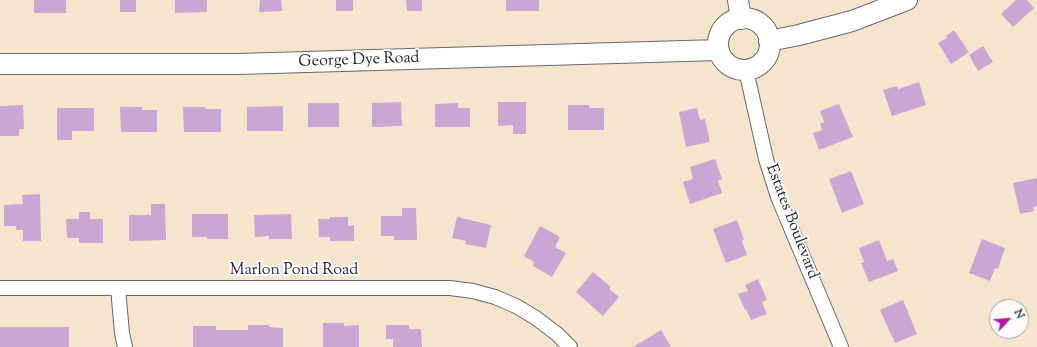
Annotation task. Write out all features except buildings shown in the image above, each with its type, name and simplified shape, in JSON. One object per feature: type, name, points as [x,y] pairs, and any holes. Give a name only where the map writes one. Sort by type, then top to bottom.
[{"type":"street","points":[[770,41],[852,21],[907,0]]},
{"type":"street","points":[[739,9],[749,19],[763,27],[770,41],[770,48],[764,61],[759,66],[746,70],[738,70],[726,63],[719,50],[718,43],[723,29],[734,20],[739,9]]},
{"type":"street","name":"George Dye Road","points":[[0,64],[238,64],[719,50]]},
{"type":"street","name":"Estates Boulevard","points":[[746,70],[766,159],[778,197],[841,347]]},
{"type":"street","name":"Marlon Pond Road","points":[[0,288],[450,288],[473,291],[495,297],[516,306],[536,318],[557,334],[570,347]]},
{"type":"street","points":[[118,288],[122,333],[125,347]]}]
